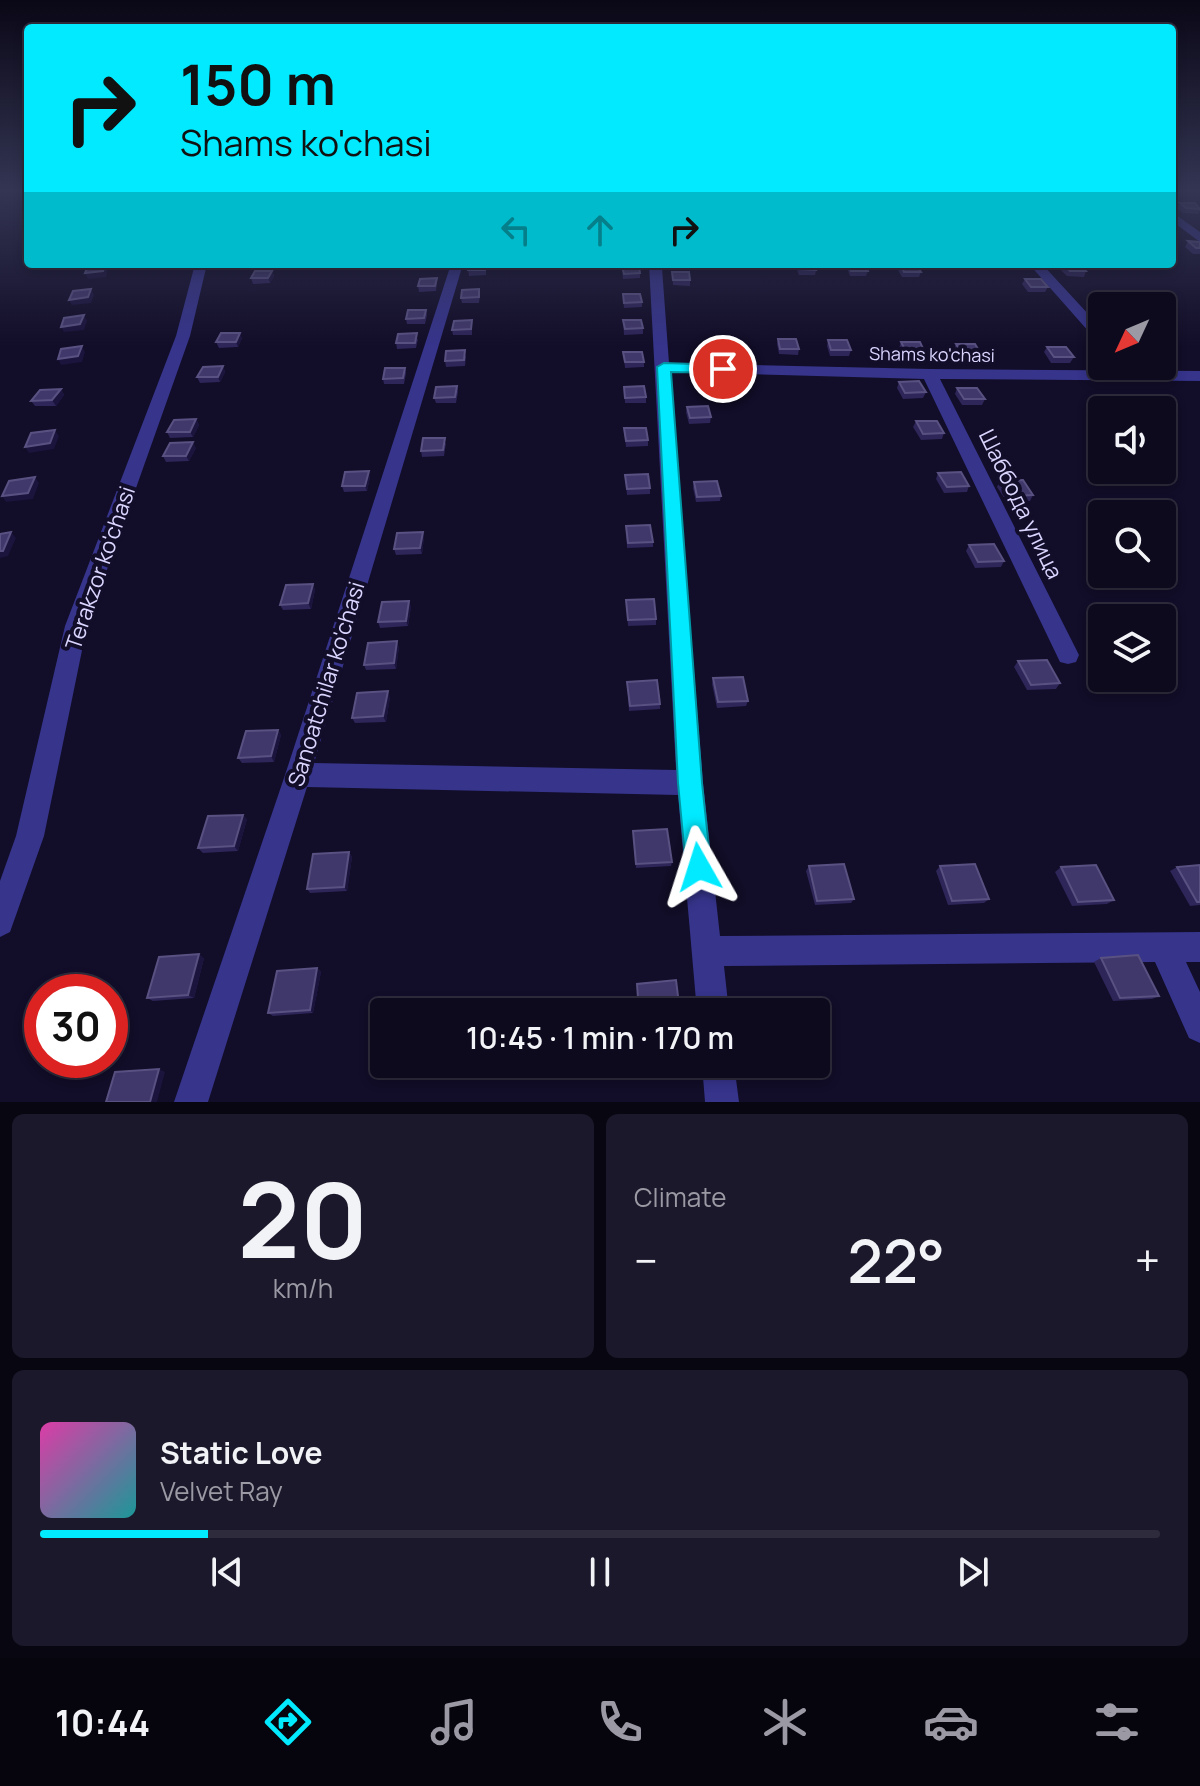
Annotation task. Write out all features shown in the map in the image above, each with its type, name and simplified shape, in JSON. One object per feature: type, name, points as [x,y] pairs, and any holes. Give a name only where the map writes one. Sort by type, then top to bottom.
[{"type":"street","name":"Terakzor ko'chasi","points":[[0,922],[30,836],[76,626],[183,336],[200,268]]},
{"type":"street","name":"Sanoatchilar ko'chasi","points":[[191,1102],[298,775],[456,268]]},
{"type":"street","points":[[655,268],[690,783],[712,998]]},
{"type":"street","points":[[1039,268],[1088,323]]},
{"type":"street","name":"Shams ko'chasi","points":[[664,367],[930,374],[1088,372]]},
{"type":"street","name":"Шаббода улица","points":[[930,374],[1068,655]]},
{"type":"street","name":"Shams ko'chasi","points":[[1176,374],[1200,376]]},
{"type":"street","points":[[298,775],[690,783]]},
{"type":"street","points":[[1163,947],[1200,1027]]},
{"type":"street","points":[[707,951],[1200,947]]},
{"type":"street","points":[[719,1078],[722,1102]]},
{"type":"building","points":[[87,268],[104,268],[103,271],[85,273]]},
{"type":"building","points":[[622,268],[639,268],[640,273],[624,274]]},
{"type":"building","points":[[850,268],[867,268],[868,271],[851,271]]},
{"type":"building","points":[[902,268],[918,268],[921,272],[904,272]]},
{"type":"building","points":[[1067,268],[1083,268],[1086,271],[1070,271]]},
{"type":"building","points":[[255,271],[272,271],[268,278],[251,278]]},
{"type":"building","points":[[672,272],[689,272],[690,280],[673,280]]},
{"type":"building","points":[[437,278],[435,286],[418,286],[420,279]]},
{"type":"building","points":[[1025,279],[1041,279],[1048,287],[1031,287]]},
{"type":"building","points":[[91,289],[88,297],[69,300],[73,291]]},
{"type":"building","points":[[479,289],[479,297],[461,298],[462,290]]},
{"type":"building","points":[[623,294],[640,294],[642,302],[624,303]]},
{"type":"building","points":[[408,310],[426,310],[424,318],[406,319]]},
{"type":"building","points":[[84,315],[80,324],[61,327],[64,318]]},
{"type":"building","points":[[472,320],[471,329],[452,330],[454,321]]},
{"type":"building","points":[[623,320],[641,320],[643,328],[625,329]]},
{"type":"building","points":[[221,333],[240,333],[236,342],[216,342]]},
{"type":"building","points":[[417,333],[415,343],[396,343],[398,334]]},
{"type":"building","points":[[715,337],[733,337],[735,347],[716,347]]},
{"type":"building","points":[[778,339],[796,339],[799,349],[780,349]]},
{"type":"building","points":[[828,340],[847,340],[851,350],[831,350]]},
{"type":"building","points":[[901,342],[920,342],[925,353],[906,352]]},
{"type":"building","points":[[956,344],[975,344],[981,354],[962,354]]},
{"type":"building","points":[[82,346],[78,356],[58,359],[61,349]]},
{"type":"building","points":[[1047,347],[1066,347],[1074,357],[1054,357]]},
{"type":"building","points":[[465,350],[464,360],[445,361],[446,351]]},
{"type":"building","points":[[623,352],[642,352],[644,362],[625,362]]},
{"type":"building","points":[[223,366],[218,377],[197,377],[203,367]]},
{"type":"building","points":[[385,368],[405,368],[403,378],[383,379]]},
{"type":"building","points":[[919,381],[926,392],[905,393],[899,382]]},
{"type":"building","points":[[457,386],[455,397],[434,398],[436,387]]},
{"type":"building","points":[[644,386],[646,397],[625,398],[624,387]]},
{"type":"building","points":[[957,388],[977,388],[985,399],[964,399]]},
{"type":"building","points":[[61,389],[52,400],[31,401],[40,390]]},
{"type":"building","points":[[708,406],[711,417],[690,418],[687,407]]},
{"type":"building","points":[[196,419],[190,432],[167,432],[174,420]]},
{"type":"building","points":[[916,421],[937,421],[944,433],[923,434]]},
{"type":"building","points":[[624,428],[646,428],[648,440],[626,441]]},
{"type":"building","points":[[55,430],[50,443],[25,447],[31,433]]},
{"type":"building","points":[[423,438],[445,438],[443,450],[421,451]]},
{"type":"building","points":[[193,442],[186,456],[163,456],[170,443]]},
{"type":"building","points":[[369,471],[365,486],[342,486],[345,472]]},
{"type":"building","points":[[961,472],[969,486],[947,487],[938,473]]},
{"type":"building","points":[[648,474],[650,488],[627,489],[625,475]]},
{"type":"building","points":[[35,477],[28,493],[2,496],[9,481]]},
{"type":"building","points":[[1023,480],[1033,495],[1010,496],[1000,481]]},
{"type":"building","points":[[717,481],[721,496],[697,497],[694,482]]},
{"type":"building","points":[[650,525],[653,542],[628,543],[626,526]]},
{"type":"building","points":[[11,532],[3,551],[0,551],[0,534]]},
{"type":"building","points":[[423,532],[420,548],[394,549],[397,533]]},
{"type":"building","points":[[994,544],[1004,561],[978,562],[969,545]]},
{"type":"building","points":[[313,584],[308,603],[280,605],[286,585]]},
{"type":"building","points":[[654,599],[656,619],[628,620],[626,600]]},
{"type":"building","points":[[409,601],[406,621],[378,622],[382,602]]},
{"type":"building","points":[[397,641],[394,663],[364,665],[368,643]]},
{"type":"building","points":[[1047,660],[1060,683],[1031,685],[1018,661]]},
{"type":"building","points":[[743,677],[748,701],[718,702],[713,678]]},
{"type":"building","points":[[657,680],[660,704],[630,706],[627,682]]},
{"type":"building","points":[[388,691],[383,716],[352,718],[357,693]]},
{"type":"building","points":[[278,730],[271,756],[238,758],[246,731]]},
{"type":"building","points":[[243,815],[234,846],[198,848],[208,816]]},
{"type":"building","points":[[667,829],[672,862],[636,864],[633,831]]},
{"type":"building","points":[[349,852],[344,887],[307,889],[313,854]]},
{"type":"building","points":[[844,864],[854,899],[817,901],[809,866]]},
{"type":"building","points":[[975,864],[989,899],[952,901],[940,866]]},
{"type":"building","points":[[1096,865],[1114,900],[1078,902],[1061,867]]},
{"type":"building","points":[[1200,865],[1200,902],[1197,902],[1177,867]]},
{"type":"building","points":[[199,954],[188,995],[147,998],[159,957]]},
{"type":"building","points":[[1138,955],[1159,996],[1120,998],[1101,958]]},
{"type":"building","points":[[317,968],[310,1010],[268,1013],[277,971]]},
{"type":"building","points":[[676,980],[678,998],[638,998],[637,984]]},
{"type":"building","points":[[159,1069],[150,1102],[106,1102],[113,1078],[128,1078],[128,1071]]},
{"type":"route","points":[[699,867],[690,783],[664,367],[723,369]]}]
